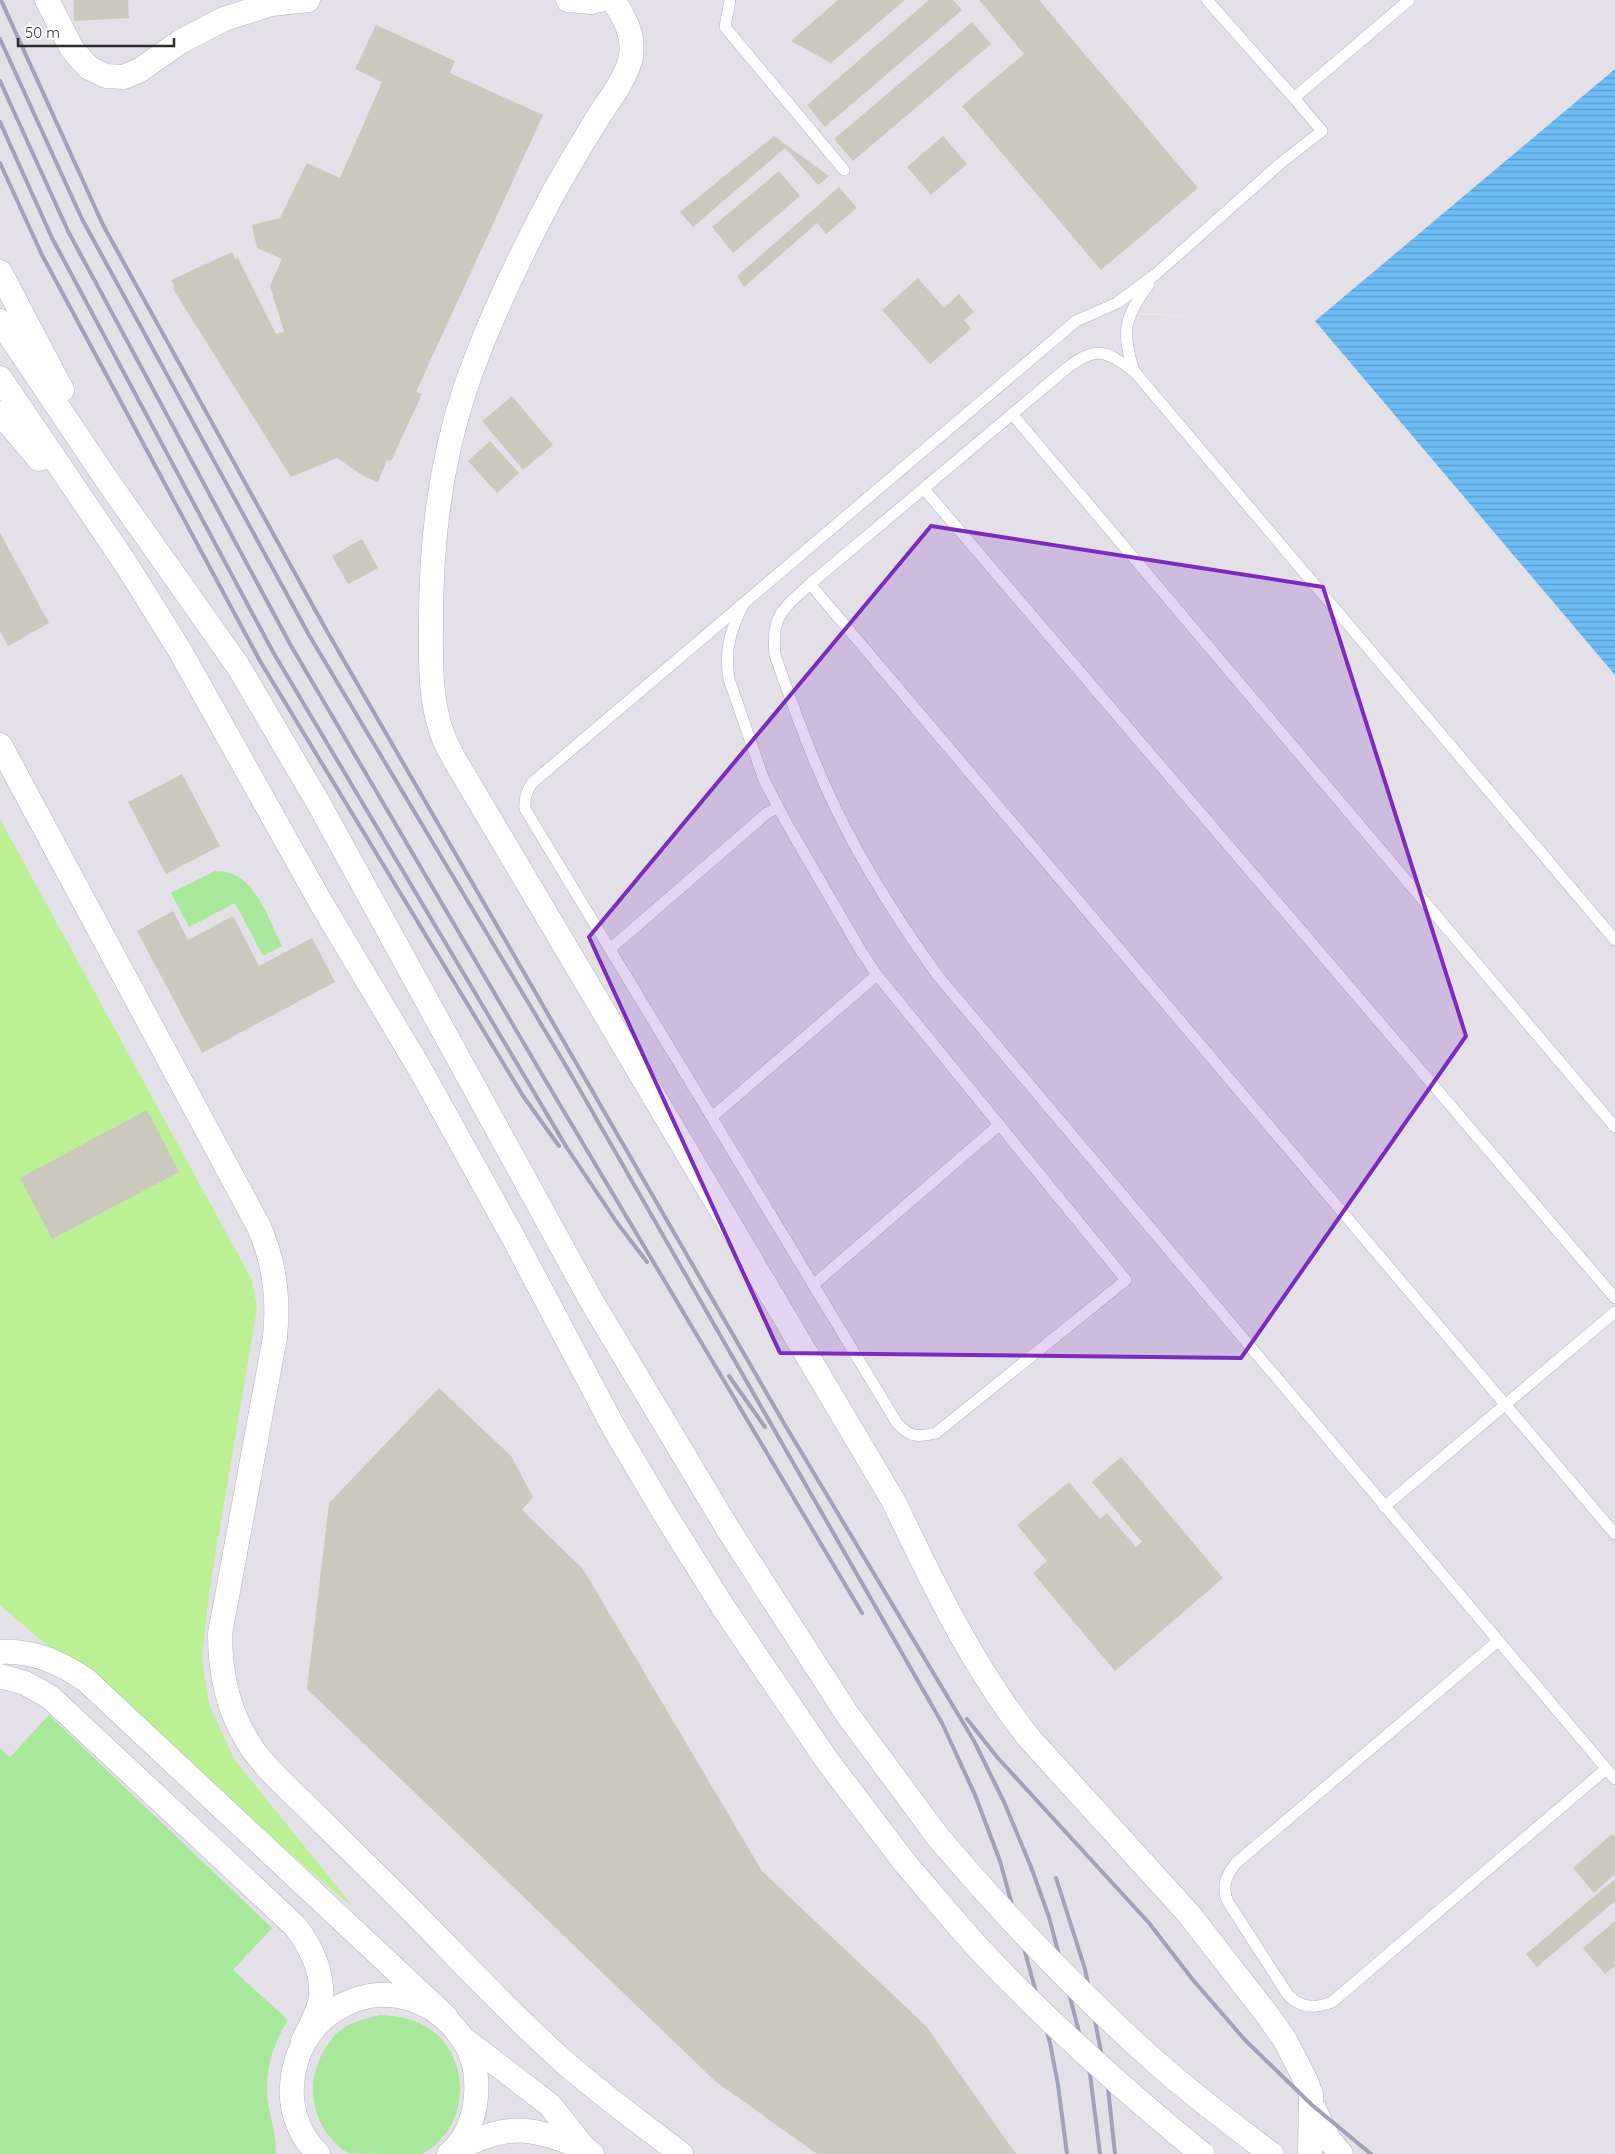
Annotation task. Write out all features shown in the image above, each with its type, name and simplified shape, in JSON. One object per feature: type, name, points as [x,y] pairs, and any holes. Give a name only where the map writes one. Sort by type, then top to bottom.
[{"type":"street","points":[[47,0],[72,49],[89,68],[106,76],[124,77],[140,70],[180,42],[224,19],[271,4],[308,0]]},
{"type":"street","points":[[568,0],[591,2],[599,0]]},
{"type":"street","points":[[613,0],[624,16],[631,38],[630,60],[622,80],[564,173],[527,244],[490,324],[470,378],[449,449],[437,515],[431,578],[431,659],[435,708],[442,734],[456,762],[894,1502],[940,1594],[984,1675],[1007,1710],[1029,1738],[1188,1913],[1266,2012],[1289,2047],[1306,2080],[1312,2105],[1329,2140],[1341,2154]]},
{"type":"street","points":[[0,272],[109,483]]},
{"type":"street","points":[[0,321],[109,483],[238,666],[319,804],[592,1302],[728,1529],[801,1646],[847,1714],[938,1837],[983,1890],[1082,1993],[1158,2064],[1271,2154]]},
{"type":"street","points":[[0,378],[126,564],[180,649],[320,901],[424,1078],[513,1236],[614,1428],[723,1607],[826,1759],[905,1863],[982,1951],[1027,1998],[1145,2108],[1202,2154]]},
{"type":"street","points":[[0,413],[126,564]]},
{"type":"street","points":[[0,745],[260,1227],[272,1262],[278,1302],[276,1337],[220,1634],[222,1673],[227,1694],[241,1730],[249,1744],[285,1785],[522,2022],[562,2060],[605,2096],[681,2154]]},
{"type":"street","points":[[0,1652],[21,1654],[57,1663],[87,1681],[446,2017],[465,2040],[550,2105],[588,2150]]},
{"type":"street","points":[[0,1676],[25,1683],[50,1697],[295,1926],[307,1942],[314,1958],[321,1997],[293,2068],[291,2097],[298,2125],[297,2154]]},
{"type":"street","points":[[303,2040],[320,2019],[343,2004],[369,1995],[396,1995],[422,2002],[446,2017]]},
{"type":"street","points":[[452,2152],[470,2125],[477,2096],[476,2067],[465,2040]]},
{"type":"street","points":[[1310,2154],[1312,2105]]},
{"type":"street","points":[[298,2125],[311,2147],[318,2154]]},
{"type":"street","points":[[452,2152],[479,2138],[503,2130],[526,2130],[551,2135],[588,2150]]},
{"type":"lane","points":[[730,0],[725,26],[844,170]]},
{"type":"lane","points":[[1294,98],[1409,0]]},
{"type":"lane","points":[[744,603],[732,625],[728,642],[726,661],[728,679],[764,780],[778,808],[852,937],[877,975],[1126,1280],[936,1433],[919,1436],[904,1431],[897,1422],[525,809],[524,800],[527,791],[540,777],[744,603],[1076,321],[1117,303],[1156,274],[1282,162],[1322,131],[1215,3]]},
{"type":"lane","points":[[1134,370],[1126,345],[1126,328],[1132,310],[1156,274]]},
{"type":"lane","points":[[1615,940],[1134,370],[1109,354],[1096,353],[1081,357],[810,584],[784,608],[776,623],[773,636],[775,655],[824,784],[864,863],[887,903],[938,976],[1615,1779]]},
{"type":"lane","points":[[1012,414],[1615,1127]]},
{"type":"lane","points":[[924,489],[1615,1298]]},
{"type":"lane","points":[[810,584],[1615,1534]]},
{"type":"lane","points":[[610,949],[768,813],[778,808]]},
{"type":"lane","points":[[712,1117],[877,975]]},
{"type":"lane","points":[[813,1285],[999,1125]]},
{"type":"lane","points":[[1384,1507],[1615,1312]]},
{"type":"lane","points":[[1498,1641],[1251,1851],[1229,1872],[1224,1888],[1228,1902],[1288,1995],[1295,2002],[1304,2006],[1322,2006],[1332,2002],[1606,1769]]},
{"type":"highlighted area","points":[[931,526],[1323,587],[1466,1036],[1241,1358],[780,1353],[589,937]]},
{"type":"shaded area","points":[[0,0],[1615,0],[1615,69],[1315,321],[1615,675],[1615,2154],[0,2154]],"holes":[[[1133,313],[1220,317],[1127,314]]]},
{"type":"green space","points":[[0,819],[252,1280],[257,1308],[209,1593],[202,1659],[209,1704],[234,1759],[355,1909],[0,1605]]},
{"type":"green space","points":[[215,871],[228,872],[240,878],[249,886],[264,909],[282,946],[263,956],[235,903],[189,927],[171,893]]},
{"type":"green space","points":[[49,1715],[272,1928],[233,1970],[288,2020],[273,2051],[268,2073],[267,2096],[275,2137],[276,2154],[0,2154],[0,1748],[10,1757]]},
{"type":"green space","points":[[380,2015],[403,2018],[425,2026],[441,2038],[452,2054],[458,2072],[460,2091],[457,2110],[450,2127],[438,2142],[422,2154],[349,2153],[336,2144],[329,2136],[321,2124],[316,2111],[313,2098],[315,2072],[326,2046],[335,2035],[350,2024]]},
{"type":"water","points":[[1615,69],[1615,675],[1315,321]]},
{"type":"building","points":[[74,0],[128,0],[129,18],[74,21]]},
{"type":"building","points":[[838,0],[905,0],[831,63],[791,41]]},
{"type":"building","points":[[929,0],[953,0],[962,10],[825,127],[807,105]]},
{"type":"building","points":[[979,0],[1039,0],[1198,188],[1101,270],[962,106],[1024,54]]},
{"type":"building","points":[[972,22],[991,44],[853,161],[834,139]]},
{"type":"building","points":[[376,25],[455,61],[450,73],[543,115],[416,392],[422,394],[391,461],[387,460],[378,482],[365,477],[337,458],[291,477],[173,289],[174,285],[171,280],[232,252],[235,259],[238,258],[276,334],[284,332],[270,286],[282,259],[257,248],[252,225],[280,218],[307,163],[340,178],[382,82],[355,69]]},
{"type":"building","points":[[774,136],[829,176],[818,185],[785,148],[693,227],[680,212]]},
{"type":"building","points":[[943,136],[967,164],[931,195],[907,167]]},
{"type":"building","points":[[779,171],[800,196],[733,253],[712,227]]},
{"type":"building","points":[[839,187],[857,208],[826,234],[817,223],[744,287],[737,276]]},
{"type":"building","points":[[918,278],[944,308],[959,294],[974,312],[964,320],[971,329],[930,364],[882,310]]},
{"type":"building","points":[[512,396],[553,445],[523,470],[482,421]]},
{"type":"building","points":[[490,441],[519,473],[497,493],[468,461]]},
{"type":"building","points":[[0,533],[49,623],[8,646],[0,631]]},
{"type":"building","points":[[362,539],[378,568],[348,584],[332,556]]},
{"type":"building","points":[[182,774],[220,846],[166,874],[128,802]]},
{"type":"building","points":[[173,911],[188,940],[233,916],[259,966],[312,938],[335,982],[202,1053],[137,931]]},
{"type":"building","points":[[147,1110],[179,1172],[52,1239],[20,1178]]},
{"type":"building","points":[[439,1388],[511,1456],[533,1497],[522,1510],[583,1569],[762,1871],[926,2026],[1016,2154],[817,2154],[715,2081],[307,1689],[329,1503]]},
{"type":"building","points":[[1121,1457],[1223,1578],[1115,1671],[1033,1573],[1047,1561],[1017,1525],[1069,1482],[1100,1519],[1107,1513],[1136,1547],[1142,1542],[1092,1482]]},
{"type":"building","points":[[1612,1834],[1615,1837],[1615,1874],[1594,1893],[1573,1868]]},
{"type":"building","points":[[1615,1879],[1615,1901],[1537,1967],[1526,1954]]},
{"type":"building","points":[[1615,1921],[1615,1966],[1605,1974],[1583,1948]]},
{"type":"railway","points":[[1,0],[103,225],[324,626],[785,1425],[974,1741],[1004,1802],[1049,1917],[1090,2074],[1100,2154]]},
{"type":"railway","points":[[0,39],[82,219],[309,635],[569,1071],[942,1723],[975,1795],[1000,1861],[1050,2043],[1058,2085],[1067,2154]]},
{"type":"railway","points":[[0,81],[68,231],[290,644],[547,1083],[862,1613]]},
{"type":"railway","points":[[0,122],[52,238],[273,652],[567,1148],[618,1224],[647,1262]]},
{"type":"railway","points":[[0,163],[42,255],[260,661],[523,1096],[559,1146]]},
{"type":"railway","points":[[729,1376],[765,1427]]},
{"type":"railway","points":[[967,1719],[997,1757],[1149,1923],[1193,1980],[1245,2040],[1312,2105],[1371,2154]]},
{"type":"railway","points":[[1056,1878],[1085,1969],[1108,2088],[1115,2154]]}]
